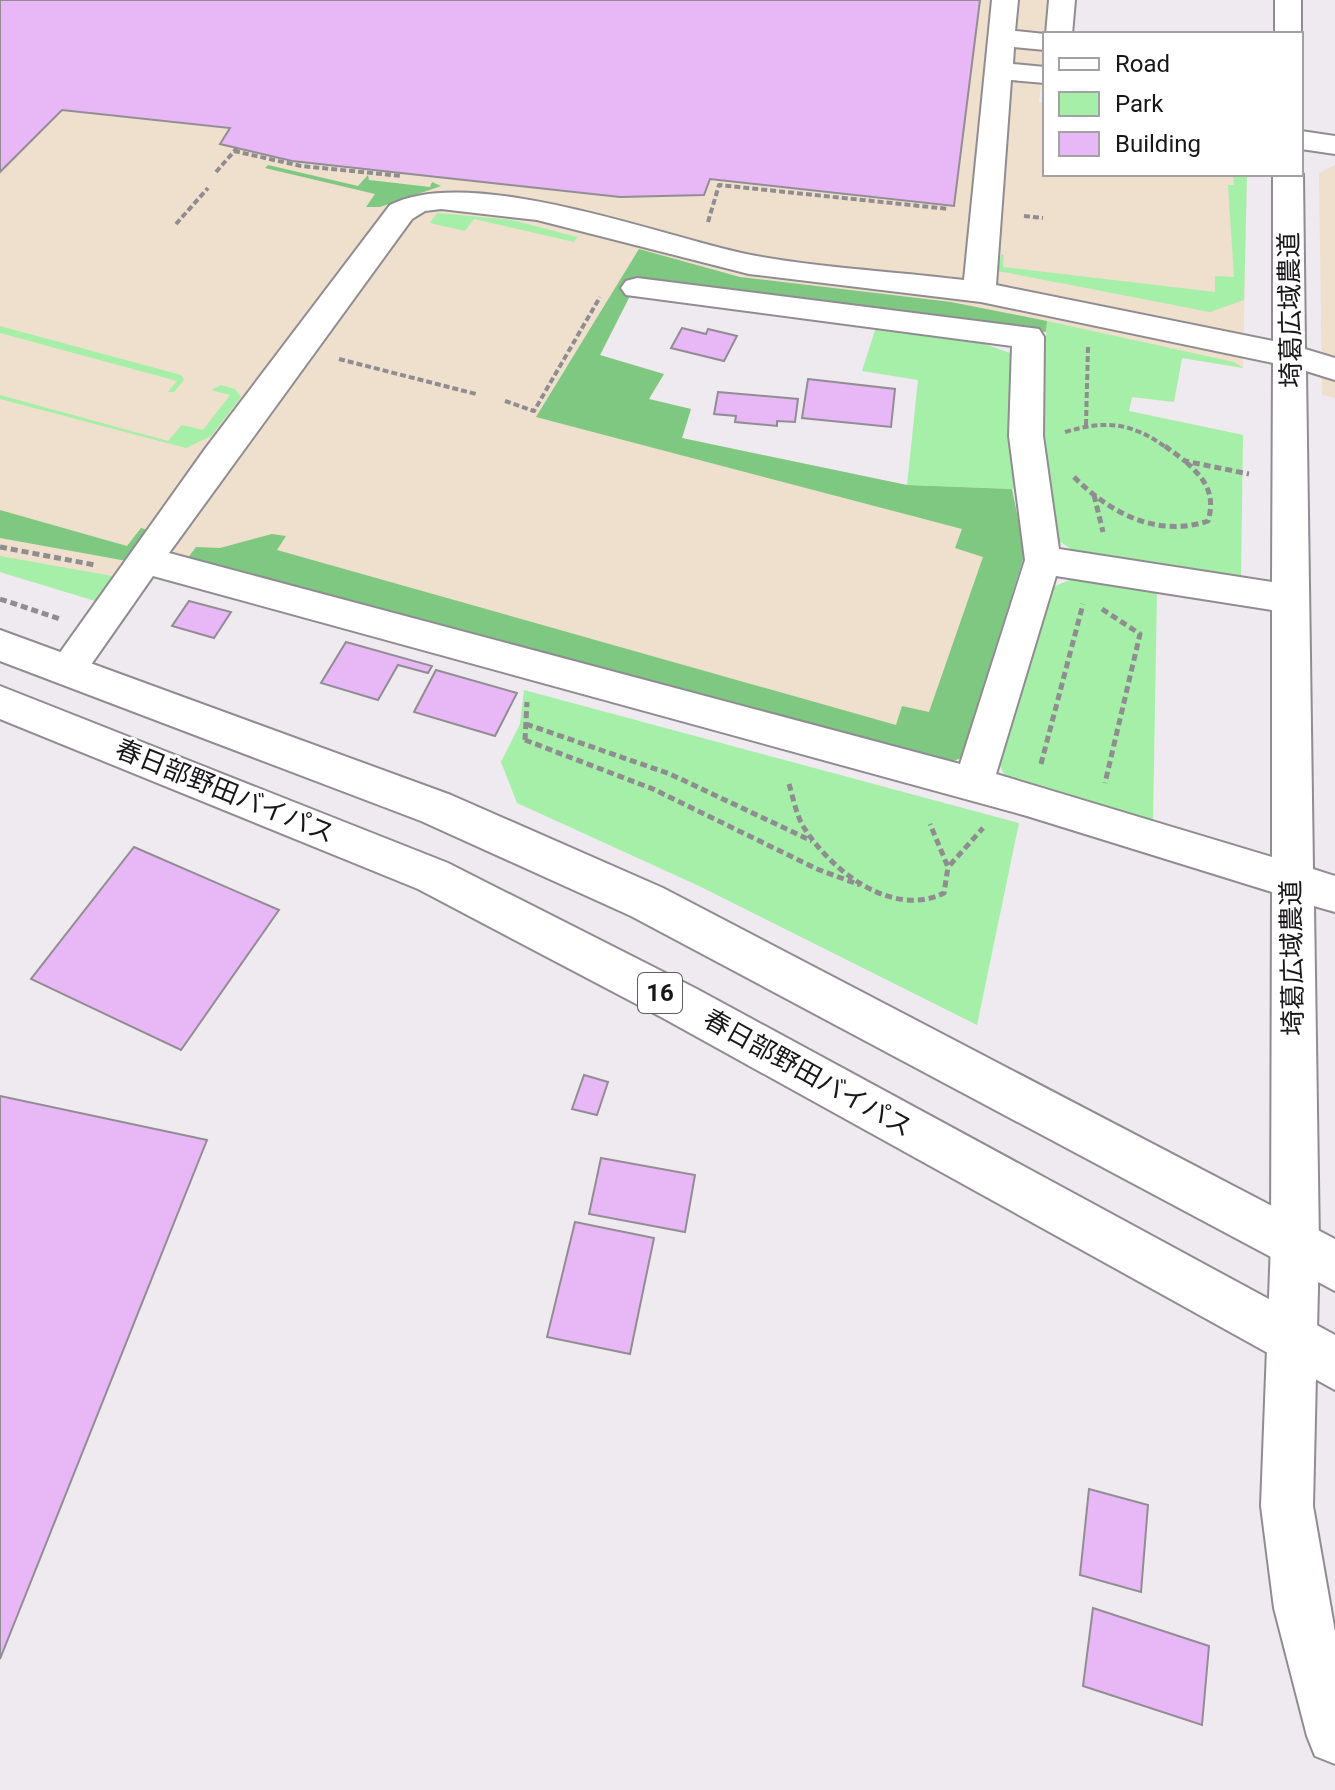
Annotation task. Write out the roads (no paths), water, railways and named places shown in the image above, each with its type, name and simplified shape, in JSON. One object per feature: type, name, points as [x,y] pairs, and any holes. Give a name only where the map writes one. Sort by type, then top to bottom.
[{"type":"highway","points":[[0,645],[436,808],[647,902],[1315,1255]]},
{"type":"highway","name":"春日部野田バイパス","points":[[0,702],[433,876],[679,1003],[1314,1352]]},
{"type":"street","points":[[981,292],[980,262],[1005,0]]},
{"type":"street","points":[[1059,32],[1062,0]]},
{"type":"street","points":[[1288,0],[1288,32]]},
{"type":"street","points":[[1001,38],[1043,42]]},
{"type":"street","points":[[998,71],[1043,75]]},
{"type":"street","points":[[1303,140],[1335,145]]},
{"type":"street","name":"埼葛広域農道","points":[[1288,176],[1291,879],[1315,1255],[1314,1352],[1287,1506],[1301,1608],[1335,1736]]},
{"type":"street","points":[[68,668],[217,458],[401,212],[418,203],[441,200],[537,211],[749,264],[981,292],[1291,356],[1335,369]]},
{"type":"street","points":[[622,287],[1028,337],[1026,436],[1043,560],[973,785]]},
{"type":"street","points":[[1043,560],[1291,599]]},
{"type":"street","points":[[140,566],[1027,799],[1335,894]]}]
